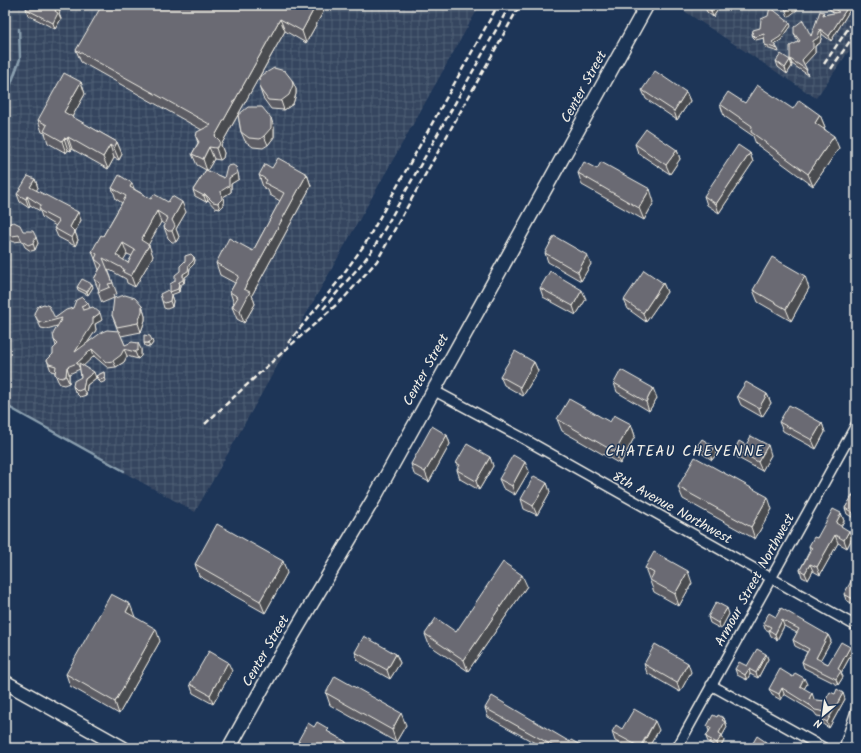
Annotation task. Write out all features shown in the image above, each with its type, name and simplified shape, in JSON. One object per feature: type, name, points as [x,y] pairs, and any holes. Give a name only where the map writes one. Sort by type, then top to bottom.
[{"type":"main road","name":"Center Street","points":[[229,748],[278,661],[341,556],[647,5]]},
{"type":"main road","points":[[5,682],[123,748]]},
{"type":"street","name":"8th Avenue Northwest","points":[[433,390],[519,436],[856,626]]},
{"type":"street","name":"Armour Street Northwest","points":[[677,748],[856,425]]},
{"type":"street","points":[[711,685],[824,748]]},
{"type":"street","points":[[844,748],[856,711]]},
{"type":"shaded area","points":[[15,5],[480,5],[195,512],[5,406],[5,23]]},
{"type":"shaded area","points":[[675,5],[856,5],[856,41],[816,98]]},
{"type":"building","points":[[28,5],[58,5],[55,11],[58,13],[53,23],[26,9]]},
{"type":"building","points":[[102,5],[316,5],[302,31],[280,19],[215,136],[220,141],[219,146],[216,148],[209,147],[203,159],[192,154],[199,142],[196,137],[197,132],[211,125],[76,50]]},
{"type":"building","points":[[715,5],[711,11],[704,6]]},
{"type":"building","points":[[784,5],[793,5],[786,11]]},
{"type":"building","points":[[828,5],[849,5],[829,36],[820,29],[818,38],[813,41],[813,48],[802,60],[807,70],[790,59],[790,46],[800,41],[794,33],[794,27],[803,20],[811,36],[820,11],[824,12],[823,15],[839,12]]},
{"type":"building","points":[[770,7],[790,23],[780,37],[772,42],[778,49],[765,45],[764,34],[755,37],[752,34],[753,30],[760,28],[761,19],[768,16]]},
{"type":"building","points":[[781,54],[790,60],[785,68],[776,61]]},
{"type":"building","points":[[274,68],[285,71],[292,80],[293,85],[289,95],[281,101],[268,100],[260,89],[259,77]]},
{"type":"building","points":[[655,71],[686,92],[674,111],[642,90]]},
{"type":"building","points":[[64,73],[81,82],[64,112],[117,142],[114,148],[110,145],[103,157],[68,137],[67,139],[64,138],[62,141],[44,131],[47,125],[38,120]]},
{"type":"building","points":[[757,85],[793,109],[799,100],[820,115],[815,123],[834,136],[808,174],[751,132],[752,126],[720,104],[728,92],[745,103]]},
{"type":"building","points":[[248,107],[262,107],[271,118],[271,128],[260,139],[249,138],[241,132],[238,115]]},
{"type":"building","points":[[646,129],[677,150],[666,165],[635,144]]},
{"type":"building","points":[[738,145],[750,153],[716,204],[704,196]]},
{"type":"building","points":[[278,158],[307,174],[244,289],[250,292],[240,311],[232,307],[238,297],[230,292],[239,276],[216,263],[229,238],[253,251],[284,193],[265,183],[267,180],[259,175],[265,164],[272,168]]},
{"type":"building","points":[[584,162],[597,169],[601,162],[650,189],[639,208],[578,173]]},
{"type":"building","points":[[233,165],[236,167],[237,173],[229,178],[229,186],[221,191],[222,199],[218,203],[213,202],[205,194],[204,196],[193,190],[206,170],[224,178],[227,166]]},
{"type":"building","points":[[119,175],[132,183],[130,187],[151,199],[154,194],[168,202],[172,196],[182,202],[172,220],[175,226],[172,231],[168,231],[164,227],[168,218],[157,211],[141,240],[149,245],[131,276],[123,272],[124,269],[103,258],[113,283],[108,284],[110,287],[98,292],[100,283],[94,279],[102,265],[95,259],[97,254],[92,251],[101,235],[103,236],[126,196],[112,188]],"holes":[[[123,243],[135,250],[128,263],[116,255]]]},
{"type":"building","points":[[28,176],[35,179],[30,187],[78,212],[70,227],[75,232],[72,238],[54,228],[59,221],[42,212],[39,208],[41,205],[27,196],[26,199],[17,194]]},
{"type":"building","points":[[14,222],[20,225],[23,231],[33,231],[36,237],[33,243],[28,245],[22,241],[19,235],[12,236],[8,234],[7,229],[10,223]]},
{"type":"building","points":[[554,236],[587,255],[578,272],[545,253]]},
{"type":"building","points":[[191,254],[194,257],[193,261],[189,265],[188,271],[183,274],[183,280],[179,282],[178,289],[170,292],[170,284],[175,281],[175,275],[180,271],[180,266],[185,261],[185,256]]},
{"type":"building","points":[[772,257],[805,276],[786,309],[753,290]]},
{"type":"building","points":[[644,270],[663,283],[643,313],[624,300]]},
{"type":"building","points":[[550,271],[582,290],[573,306],[540,288]]},
{"type":"building","points":[[82,279],[92,284],[87,292],[77,287]]},
{"type":"building","points":[[168,290],[171,295],[170,301],[165,303],[162,301],[160,294]]},
{"type":"building","points":[[125,295],[135,298],[142,306],[142,311],[138,323],[117,327],[112,315],[114,298]]},
{"type":"building","points":[[82,297],[88,303],[81,306],[83,310],[93,307],[100,313],[93,318],[93,323],[75,352],[107,330],[119,331],[125,345],[132,342],[138,343],[138,350],[135,352],[124,349],[121,355],[113,361],[106,362],[92,349],[77,363],[67,367],[66,376],[62,378],[58,377],[55,374],[56,366],[49,364],[47,360],[53,354],[53,349],[58,344],[54,340],[53,334],[62,318],[44,323],[38,321],[34,313],[38,306],[44,304],[49,306],[55,318],[66,310],[73,308],[76,300]]},
{"type":"building","points":[[144,335],[150,336],[152,340],[148,343],[144,343]]},
{"type":"building","points":[[515,351],[534,362],[520,387],[500,376]]},
{"type":"building","points":[[79,363],[94,372],[85,379],[83,389],[78,391],[73,386],[74,381],[81,377]]},
{"type":"building","points":[[621,370],[653,388],[646,402],[614,383]]},
{"type":"building","points":[[104,372],[105,378],[100,380],[96,376]]},
{"type":"building","points":[[746,382],[767,394],[759,408],[737,396]]},
{"type":"building","points":[[569,399],[610,422],[614,415],[631,424],[615,452],[557,419]]},
{"type":"building","points":[[789,405],[822,423],[812,440],[779,422]]},
{"type":"building","points":[[432,426],[447,435],[425,472],[411,464]]},
{"type":"building","points":[[751,436],[768,445],[758,462],[735,449],[739,441],[746,445]]},
{"type":"building","points":[[702,439],[715,447],[710,454],[697,446]]},
{"type":"building","points":[[467,444],[490,457],[476,481],[457,470],[460,465],[456,463]]},
{"type":"building","points":[[513,455],[525,462],[512,486],[499,479]]},
{"type":"building","points":[[695,457],[768,497],[751,527],[678,487]]},
{"type":"building","points":[[534,476],[547,483],[533,506],[521,499]]},
{"type":"building","points":[[856,490],[856,507],[853,513],[845,508]]},
{"type":"building","points":[[833,509],[841,513],[836,523],[849,531],[844,540],[835,535],[817,567],[810,564],[805,573],[800,570],[812,548],[809,546],[814,537],[817,538]]},
{"type":"building","points":[[217,524],[283,561],[260,601],[195,564]]},
{"type":"building","points":[[654,552],[688,571],[675,594],[650,580],[654,573],[645,568]]},
{"type":"building","points":[[503,562],[522,575],[464,660],[425,634],[436,618],[456,632]]},
{"type":"building","points":[[854,576],[856,577],[856,594],[853,599],[844,594]]},
{"type":"building","points":[[111,594],[130,604],[126,612],[156,629],[115,702],[66,674]]},
{"type":"building","points":[[716,602],[727,608],[718,623],[708,617]]},
{"type":"building","points":[[781,608],[828,635],[816,658],[828,664],[841,642],[850,647],[838,669],[841,671],[836,679],[802,662],[809,649],[793,640],[799,629],[782,620],[775,634],[769,630],[771,627],[763,623],[769,613],[776,617]]},
{"type":"building","points":[[364,636],[396,654],[387,670],[355,652]]},
{"type":"building","points":[[655,644],[688,663],[677,683],[644,664]]},
{"type":"building","points":[[757,649],[766,654],[756,673],[749,669],[745,675],[735,669],[739,662],[747,666]]},
{"type":"building","points":[[209,651],[228,662],[210,695],[190,684]]},
{"type":"building","points":[[780,669],[793,677],[795,673],[804,678],[800,686],[812,693],[809,699],[825,701],[830,692],[835,694],[837,689],[843,693],[827,722],[822,719],[826,712],[815,710],[782,688],[779,694],[769,689]]},
{"type":"building","points":[[335,676],[401,713],[392,730],[326,693]]},
{"type":"building","points":[[492,696],[570,742],[571,740],[586,748],[557,748],[485,708]]},
{"type":"building","points":[[634,709],[655,721],[640,747],[612,732],[616,725],[622,729]]},
{"type":"building","points":[[713,715],[717,717],[718,715],[724,718],[722,720],[725,722],[719,733],[722,735],[717,743],[706,737],[711,728],[707,726]]},
{"type":"building","points":[[317,722],[329,729],[327,731],[346,742],[345,744],[351,748],[301,748],[303,744],[298,741],[308,723],[314,727]]},
{"type":"building","points":[[757,736],[766,742],[763,748],[750,748]]},
{"type":"waterway","points":[[5,100],[20,59],[19,29]]},
{"type":"waterway","points":[[5,405],[124,471]]},
{"type":"railway","points":[[288,343],[336,284],[365,244],[498,5]]},
{"type":"railway","points":[[323,309],[375,246],[510,5]]},
{"type":"railway","points":[[205,424],[344,298],[377,261],[520,5]]},
{"type":"railway","points":[[824,64],[856,17]]},
{"type":"railway","points":[[831,69],[856,32]]},
{"type":"district","name":"CHATEAU CHEYENNE","points":[[685,452]]}]
